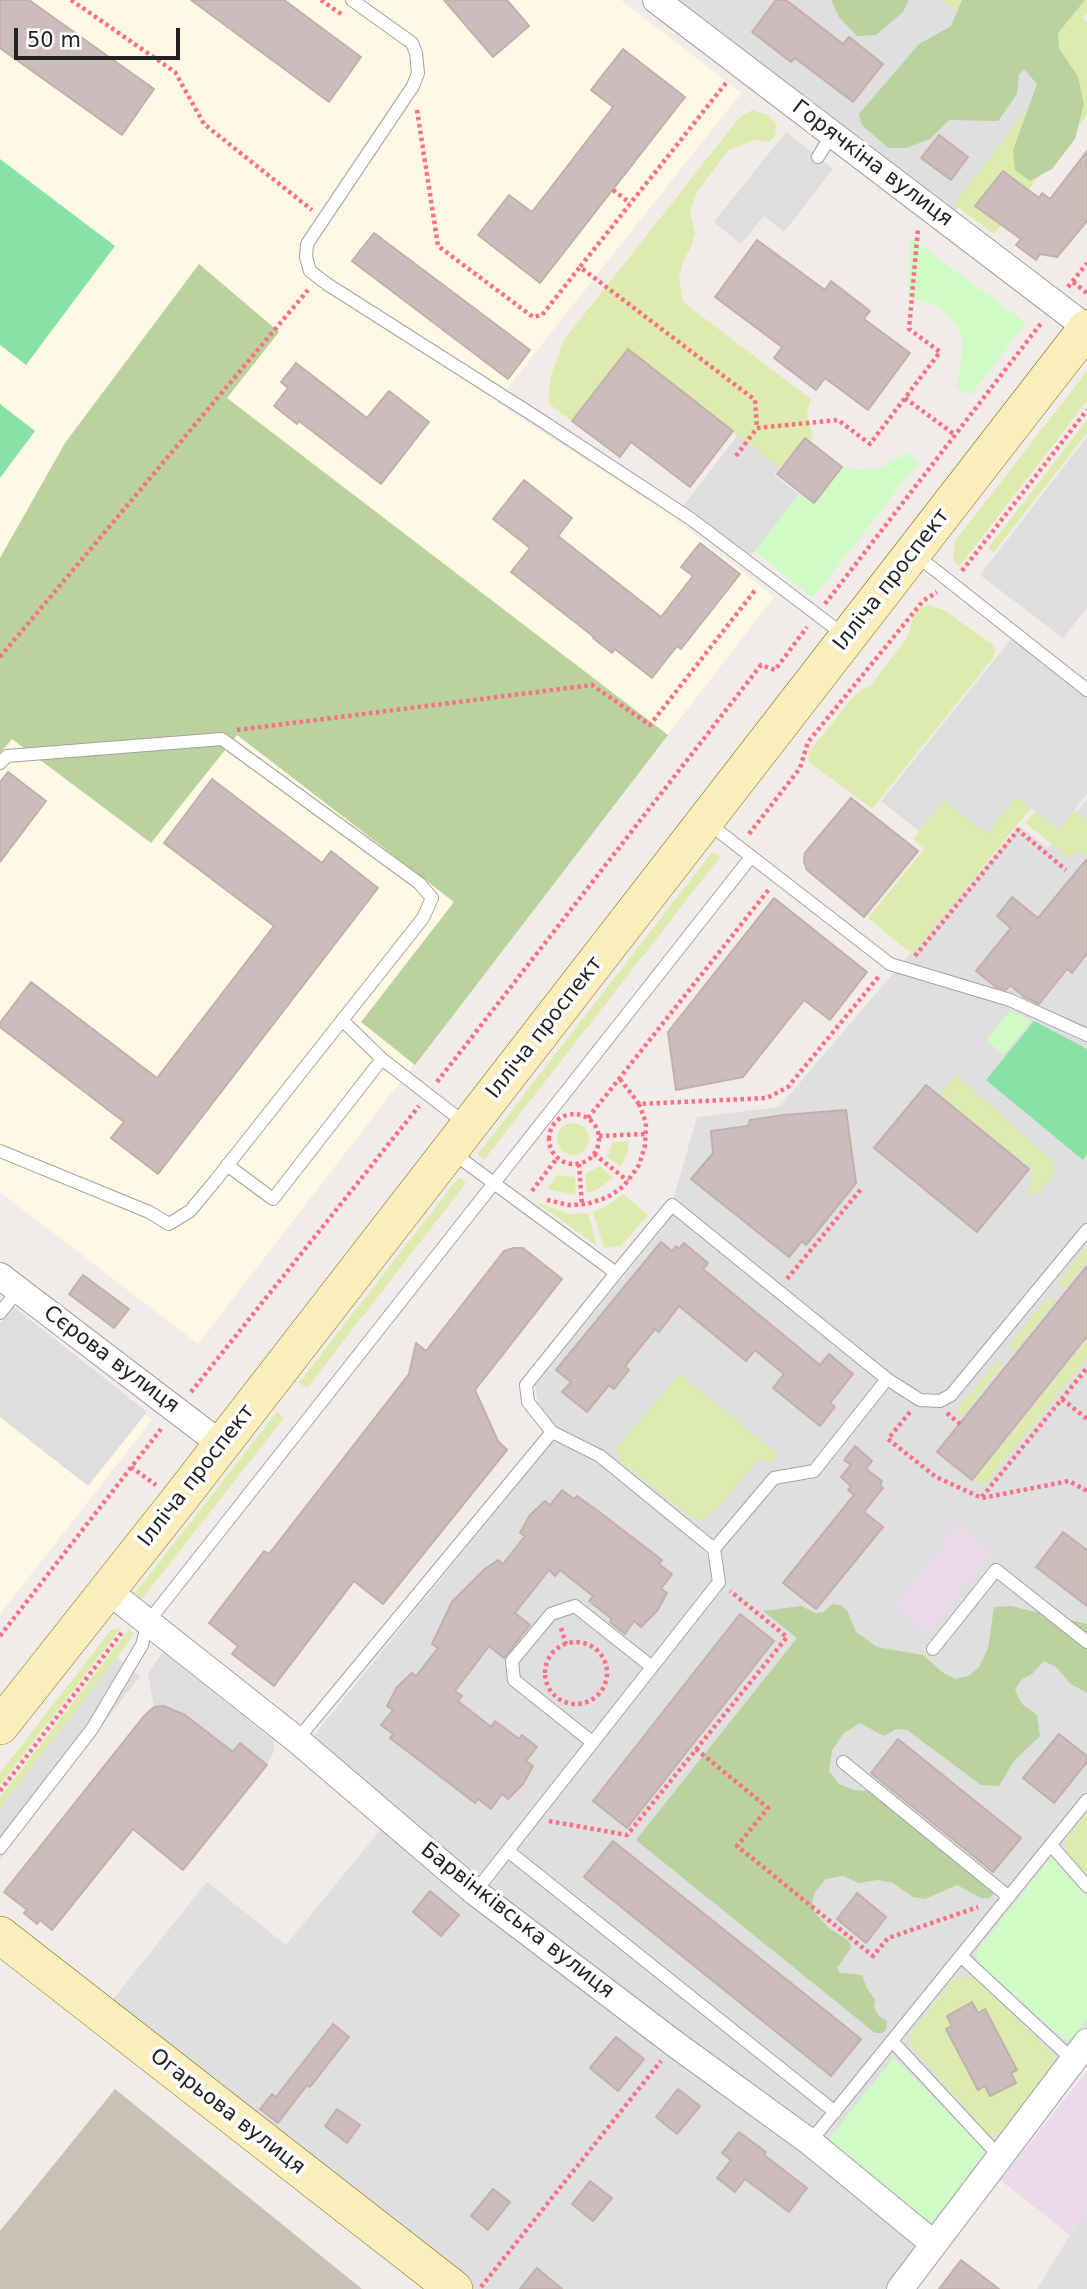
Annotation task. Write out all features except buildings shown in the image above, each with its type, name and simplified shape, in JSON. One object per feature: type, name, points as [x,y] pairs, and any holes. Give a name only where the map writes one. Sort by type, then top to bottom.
[{"type":"main road","name":"Ілліча проспект","points":[[0,1726],[222,1444],[1087,328]]},
{"type":"main road","name":"Огарьова вулиця","points":[[0,1935],[454,2289]]},
{"type":"street","name":"Горячкіна вулиця","points":[[656,0],[832,134],[1049,312],[1087,328]]},
{"type":"street","name":"Сєрова вулиця","points":[[9,1283],[222,1444]]},
{"type":"street","name":"Барвінківська вулиця","points":[[106,1589],[297,1740],[475,1892],[675,2044],[810,2142],[934,2244]]},
{"type":"street","points":[[900,2289],[1080,2051]]},
{"type":"lane","points":[[352,0],[412,43],[418,63],[413,86],[306,244],[310,271],[691,519],[847,638]]},
{"type":"lane","points":[[818,157],[832,134]]},
{"type":"lane","points":[[914,552],[1087,690]]},
{"type":"lane","points":[[0,763],[7,756],[222,738],[419,883],[432,898],[423,918],[227,1166],[190,1211],[169,1224],[149,1212],[0,1152]]},
{"type":"lane","points":[[705,821],[890,964],[1010,1000],[1087,1035]]},
{"type":"lane","points":[[0,1848],[92,1728],[142,1645],[143,1618],[751,857]]},
{"type":"lane","points":[[342,1020],[382,1059],[428,1094],[494,1182],[616,1273]]},
{"type":"lane","points":[[227,1166],[273,1199],[382,1059]]},
{"type":"lane","points":[[475,1892],[719,1582],[714,1549],[600,1456],[552,1432],[528,1402],[526,1385],[672,1205],[887,1379],[920,1400],[940,1401],[951,1395],[1087,1230]]},
{"type":"lane","points":[[0,1313],[9,1283]]},
{"type":"lane","points":[[714,1549],[774,1478],[814,1471],[887,1379]]},
{"type":"lane","points":[[297,1740],[552,1432]]},
{"type":"lane","points":[[933,1649],[996,1570],[1087,1642]]},
{"type":"lane","points":[[592,1742],[514,1680],[513,1661],[551,1614],[575,1606],[652,1667]]},
{"type":"lane","points":[[843,1762],[1009,1897]]},
{"type":"lane","points":[[810,2142],[1087,1800]]},
{"type":"lane","points":[[1051,1845],[1087,1886]]},
{"type":"lane","points":[[508,1851],[835,2112]]},
{"type":"lane","points":[[961,1956],[1080,2051]]},
{"type":"lane","points":[[893,2042],[1000,2157]]},
{"type":"path","points":[[71,0],[175,72],[204,124],[312,210]]},
{"type":"path","points":[[321,0],[352,22]]},
{"type":"path","points":[[413,86],[438,246],[533,317],[542,314],[730,78]]},
{"type":"path","points":[[613,190],[631,203]]},
{"type":"path","points":[[307,216],[319,199]]},
{"type":"path","points":[[757,428],[838,420],[870,444],[940,352],[909,329],[917,229],[928,236]]},
{"type":"path","points":[[0,1636],[428,1094],[761,665],[775,670],[1087,263]]},
{"type":"path","points":[[580,267],[755,400],[757,428],[736,456]]},
{"type":"path","points":[[0,657],[310,287],[305,281]]},
{"type":"path","points":[[1073,282],[1087,293]]},
{"type":"path","points":[[1031,315],[1049,312]]},
{"type":"path","points":[[905,398],[955,435]]},
{"type":"path","points":[[235,730],[592,685],[650,725],[766,576]]},
{"type":"path","points":[[906,968],[1018,830],[1066,870]]},
{"type":"path","points":[[588,1118],[778,877]]},
{"type":"path","points":[[639,1104],[767,1098],[788,1087],[890,964]]},
{"type":"path","points":[[531,1191],[547,1200],[582,1205],[608,1197],[628,1181],[639,1165],[646,1123],[639,1104],[620,1079]]},
{"type":"path","points":[[568,1114],[588,1118],[596,1125],[599,1136],[594,1154],[579,1164],[568,1164],[557,1158],[548,1143],[553,1124],[568,1114]]},
{"type":"path","points":[[599,1136],[646,1134]]},
{"type":"path","points":[[594,1154],[628,1181]]},
{"type":"path","points":[[522,1203],[557,1158]]},
{"type":"path","points":[[579,1164],[582,1205]]},
{"type":"path","points":[[777,1290],[862,1188]]},
{"type":"path","points":[[982,1498],[1087,1368]]},
{"type":"path","points":[[1062,1399],[1087,1419]]},
{"type":"path","points":[[920,1400],[888,1438],[936,1477],[982,1498],[1069,1481],[1087,1491]]},
{"type":"path","points":[[534,1818],[627,1835],[787,1637],[719,1582]]},
{"type":"path","points":[[0,1791],[143,1618]]},
{"type":"path","points":[[573,1642],[596,1648],[608,1669],[607,1682],[601,1693],[592,1701],[580,1705],[557,1699],[548,1689],[545,1677],[545,1665],[551,1654],[561,1646],[573,1642]]},
{"type":"path","points":[[696,1749],[768,1808],[737,1846],[873,1956],[888,1938],[1009,1897]]},
{"type":"path","points":[[479,2289],[675,2044]]},
{"type":"shaded area","points":[[0,0],[621,0],[741,93],[496,402],[669,514],[774,597],[198,1344],[0,1192]]},
{"type":"shaded area","points":[[676,0],[1078,0],[1055,83],[955,212]]},
{"type":"shaded area","points":[[786,132],[833,169],[784,232],[764,216],[741,244],[714,222]]},
{"type":"shaded area","points":[[738,435],[779,468],[774,475],[799,494],[747,561],[681,509]]},
{"type":"shaded area","points":[[1087,437],[1087,608],[1063,638],[980,575]]},
{"type":"shaded area","points":[[1016,633],[1087,690],[1087,794],[1059,830],[1017,797],[987,834],[944,800],[919,831],[881,801]]},
{"type":"shaded area","points":[[1087,799],[1087,2031],[892,2289],[464,2289],[109,2004],[207,1882],[286,1945],[395,1812],[311,1739],[546,1449],[535,1385],[666,1224],[697,1117],[779,1107],[1019,826],[1048,848]]},
{"type":"shaded area","points":[[937,985],[1008,1007],[978,1042],[942,1013]]},
{"type":"shaded area","points":[[0,1304],[152,1420],[0,1614]]},
{"type":"shaded area","points":[[13,1306],[147,1412],[88,1486],[0,1417],[0,1323]]},
{"type":"shaded area","points":[[957,1526],[991,1553],[928,1634],[894,1607]]},
{"type":"shaded area","points":[[163,1652],[274,1741],[274,1751],[267,1765],[240,1744],[233,1752],[175,1709],[154,1707],[148,1673]]},
{"type":"shaded area","points":[[117,1658],[140,1676],[0,1859],[0,1808]]},
{"type":"shaded area","points":[[1087,2071],[1087,2212],[1070,2235],[1000,2180]]},
{"type":"shaded area","points":[[115,2089],[362,2289],[0,2289],[0,2231]]},
{"type":"shaded area","points":[[853,2197],[915,2243],[881,2289],[784,2289],[846,2210]]},
{"type":"shaded area","points":[[1087,2212],[1087,2289],[1037,2289],[1070,2235]]},
{"type":"green space","points":[[831,0],[909,0],[903,12],[876,35],[857,36],[839,17]]},
{"type":"green space","points":[[942,0],[1087,0],[1087,13],[1083,18],[1087,22],[1087,115],[994,234],[954,204],[1048,82]]},
{"type":"green space","points":[[962,0],[1085,0],[1058,33],[1059,48],[1078,77],[1084,104],[1075,139],[1052,169],[1030,181],[1015,170],[1013,150],[1037,84],[1024,69],[1019,75],[1017,94],[998,121],[949,120],[930,139],[906,148],[888,148],[862,125],[859,114],[919,44],[951,26]]},
{"type":"green space","points":[[752,110],[768,115],[777,125],[775,136],[769,142],[755,140],[729,150],[696,193],[690,212],[695,233],[683,261],[679,279],[683,302],[811,399],[807,412],[813,439],[805,438],[779,468],[628,350],[572,421],[548,403],[551,375],[564,340],[739,118]]},
{"type":"green space","points":[[0,159],[115,246],[26,365],[0,345]]},
{"type":"green space","points":[[910,237],[1026,323],[971,395],[956,388],[962,358],[962,341],[958,327],[941,309],[908,297]]},
{"type":"green space","points":[[199,264],[279,332],[227,398],[668,735],[415,1065],[361,1022],[454,902],[237,735],[151,843],[12,739],[0,753],[0,558],[65,443]]},
{"type":"green space","points":[[1087,371],[1087,401],[959,567],[953,559],[955,541]]},
{"type":"green space","points":[[0,404],[35,431],[0,478]]},
{"type":"green space","points":[[1087,420],[1087,433],[994,552],[988,548]]},
{"type":"green space","points":[[907,453],[918,463],[813,598],[754,551],[799,494],[814,503],[842,467],[878,469]]},
{"type":"green space","points":[[928,605],[944,610],[992,644],[995,650],[993,658],[872,809],[809,762],[808,753],[854,696],[870,686],[903,644],[913,616]]},
{"type":"green space","points":[[1017,796],[1031,808],[912,954],[868,918],[924,849],[913,839],[944,800]]},
{"type":"green space","points":[[1074,810],[1087,820],[1087,856],[1078,850],[1071,859],[1025,823],[1035,811],[1059,830]]},
{"type":"green space","points":[[712,852],[720,857],[484,1160],[478,1154]]},
{"type":"green space","points":[[1011,1010],[1031,1021],[1003,1055],[986,1040]]},
{"type":"green space","points":[[1034,1021],[1087,1049],[1087,1154],[1083,1160],[986,1080]]},
{"type":"green space","points":[[957,1076],[1053,1161],[1054,1174],[1039,1193],[1027,1195],[1031,1167],[939,1095]]},
{"type":"green space","points":[[573,1123],[584,1128],[589,1139],[584,1150],[573,1155],[562,1150],[557,1139],[562,1128]]},
{"type":"green space","points":[[629,1141],[621,1167],[607,1157],[613,1142]]},
{"type":"green space","points":[[600,1166],[613,1178],[587,1193],[585,1174]]},
{"type":"green space","points":[[557,1175],[575,1177],[576,1195],[547,1189]]},
{"type":"green space","points":[[459,1177],[466,1183],[307,1388],[299,1383]]},
{"type":"green space","points":[[623,1194],[648,1215],[621,1246],[604,1248],[593,1212]]},
{"type":"green space","points":[[534,1201],[568,1214],[588,1213],[597,1246]]},
{"type":"green space","points":[[1087,1247],[1087,1261],[1064,1289],[1059,1282]]},
{"type":"green space","points":[[1046,1299],[1055,1301],[1014,1352],[1009,1345]]},
{"type":"green space","points":[[1087,1340],[1087,1358],[985,1484],[973,1481]]},
{"type":"green space","points":[[997,1361],[1003,1365],[962,1416],[957,1412],[957,1408]]},
{"type":"green space","points":[[679,1374],[779,1455],[771,1464],[758,1459],[714,1512],[702,1519],[689,1515],[620,1461],[616,1449]]},
{"type":"green space","points":[[277,1412],[284,1418],[142,1599],[135,1593]]},
{"type":"green space","points":[[832,1604],[841,1605],[847,1610],[856,1632],[877,1647],[923,1655],[942,1672],[955,1679],[968,1676],[979,1667],[988,1648],[994,1607],[1011,1606],[1087,1624],[1087,1693],[1071,1684],[1056,1667],[1044,1661],[1032,1674],[1021,1680],[1015,1690],[1022,1704],[1037,1715],[1040,1736],[1014,1761],[999,1786],[981,1785],[907,1730],[896,1729],[884,1736],[860,1723],[844,1733],[832,1750],[829,1771],[839,1784],[854,1790],[874,1792],[995,1892],[990,1898],[981,1898],[957,1885],[925,1899],[913,1897],[893,1883],[878,1880],[859,1883],[843,1876],[826,1879],[815,1892],[812,1902],[815,1913],[829,1928],[849,1941],[851,1948],[837,1968],[840,1973],[862,1975],[875,2000],[874,2007],[879,2016],[887,2021],[886,2030],[882,2033],[875,2033],[636,1840],[797,1638],[763,1611],[801,1606],[816,1613],[824,1612]]},
{"type":"green space","points":[[122,1627],[0,1785],[0,1773],[111,1630]]},
{"type":"green space","points":[[129,1629],[134,1634],[117,1658],[0,1808],[0,1797]]},
{"type":"green space","points":[[1087,1812],[1087,1875],[1067,1853],[1065,1845],[1067,1838]]},
{"type":"green space","points":[[1051,1857],[1087,1898],[1087,2020],[1068,2040],[1061,2038],[979,1963],[976,1956],[978,1949]]},
{"type":"green space","points":[[960,1976],[974,1978],[1055,2056],[1053,2065],[995,2136],[988,2134],[910,2044],[911,2033],[953,1980]]},
{"type":"green space","points":[[894,2057],[986,2152],[935,2222],[930,2225],[829,2144],[831,2136]]}]
